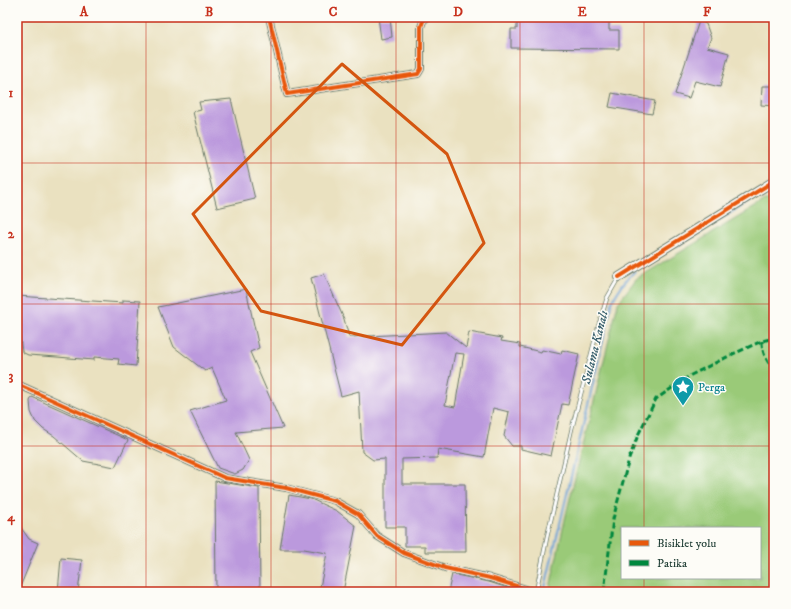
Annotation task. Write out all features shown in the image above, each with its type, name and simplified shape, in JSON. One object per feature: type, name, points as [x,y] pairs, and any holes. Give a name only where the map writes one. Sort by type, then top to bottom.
[{"type":"street","points":[[269,17],[287,94],[418,74],[421,69],[420,27],[423,21],[428,17]]},
{"type":"street","points":[[619,277],[774,181]]},
{"type":"street","points":[[17,384],[225,478],[286,488],[335,501],[358,514],[377,536],[404,553],[445,568],[490,578],[536,592]]},
{"type":"lane","points":[[536,592],[572,428],[599,324],[607,298],[619,277]]},
{"type":"highlighted area","points":[[342,64],[447,154],[484,243],[402,345],[261,311],[193,214]]},
{"type":"green space","name":"Perga","points":[[765,201],[774,201],[774,592],[549,592],[567,510],[618,303],[636,279]]},
{"type":"building","points":[[378,17],[390,17],[392,37],[381,39]]},
{"type":"building","points":[[517,17],[609,17],[609,30],[619,30],[619,49],[511,48],[511,29],[517,29]]},
{"type":"building","points":[[699,21],[706,24],[711,38],[707,47],[729,53],[720,87],[695,81],[689,98],[675,94]]},
{"type":"building","points":[[762,86],[774,86],[774,106],[761,105]]},
{"type":"building","points":[[612,93],[655,101],[652,114],[609,107]]},
{"type":"building","points":[[231,99],[255,199],[217,208],[193,112],[201,110],[199,102]]},
{"type":"building","points":[[324,274],[344,319],[349,337],[446,332],[466,348],[469,332],[502,338],[501,341],[520,344],[520,347],[541,352],[542,350],[561,354],[562,350],[579,354],[568,405],[562,404],[551,456],[521,449],[521,446],[512,446],[504,436],[509,412],[493,408],[484,457],[438,449],[437,458],[402,459],[402,484],[465,484],[466,552],[425,552],[425,546],[405,546],[405,527],[385,527],[385,459],[373,460],[362,452],[359,391],[341,396],[311,278]],"holes":[[[455,353],[464,354],[455,407],[445,405]]]},
{"type":"building","points":[[246,289],[259,348],[250,352],[283,428],[236,432],[249,460],[243,470],[235,474],[218,468],[190,411],[226,400],[212,368],[205,371],[174,347],[158,307]]},
{"type":"building","points":[[17,296],[123,303],[123,300],[140,301],[136,366],[118,364],[119,359],[94,357],[94,360],[28,355],[22,352],[17,312]]},
{"type":"building","points":[[32,397],[128,440],[115,467],[83,461],[54,436],[43,429],[35,421],[31,412],[30,401]]},
{"type":"building","points":[[215,481],[259,488],[260,592],[216,592]]},
{"type":"building","points":[[289,495],[311,499],[337,511],[356,526],[343,592],[319,592],[327,553],[304,549],[280,549]]},
{"type":"building","points":[[17,522],[29,539],[38,543],[18,592],[17,592]]},
{"type":"building","points":[[61,558],[82,560],[78,592],[58,592]]},
{"type":"building","points":[[452,574],[489,582],[521,592],[448,592]]},
{"type":"waterway","name":"Sulama Kanalı","points":[[677,246],[774,186]]},
{"type":"waterway","name":"Sulama Kanalı","points":[[544,592],[612,302],[622,285],[635,271]]},
{"type":"marked path","points":[[604,592],[613,519],[629,459],[638,435],[656,399],[691,375],[762,341],[774,338]]},
{"type":"marked path","points":[[762,341],[765,357],[774,370]]},
{"type":"cycle path","points":[[269,17],[287,94],[418,74],[421,69],[421,27],[423,21],[428,17]]},
{"type":"cycle path","points":[[619,277],[774,181]]},
{"type":"cycle path","points":[[17,384],[225,478],[286,488],[335,501],[358,514],[377,536],[404,553],[445,568],[490,578],[536,592]]},
{"type":"place","name":"Perga","points":[[683,406]]}]
